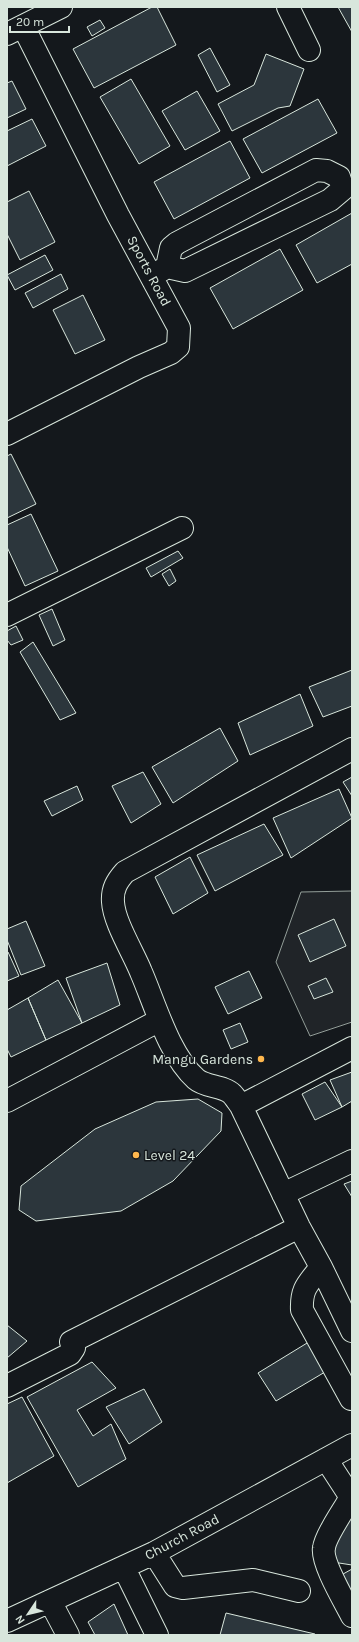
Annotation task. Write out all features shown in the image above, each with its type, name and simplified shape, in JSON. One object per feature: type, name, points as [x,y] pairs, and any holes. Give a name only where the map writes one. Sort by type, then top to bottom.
[{"type":"street","points":[[288,7],[309,50]]},
{"type":"street","points":[[15,30],[55,8]]},
{"type":"street","name":"Sports Road","points":[[7,434],[139,367],[171,353],[178,347],[179,328],[160,271],[118,215],[15,30]]},
{"type":"street","points":[[316,170],[327,171],[339,177],[343,189],[330,200],[185,271],[160,271],[171,248],[177,243],[316,170]]},
{"type":"street","points":[[7,615],[182,528]]},
{"type":"street","points":[[352,749],[125,872],[117,881],[114,888],[112,902],[116,917],[141,972],[160,1020],[182,1064],[196,1080],[231,1093],[241,1106],[299,1227],[321,1267],[352,1331]]},
{"type":"street","points":[[7,1100],[160,1020]]},
{"type":"street","points":[[241,1106],[352,1048]]},
{"type":"street","points":[[283,1194],[352,1161]]},
{"type":"street","points":[[7,1386],[70,1354],[74,1348],[71,1342],[299,1227]]},
{"type":"street","points":[[321,1267],[304,1290],[302,1310],[351,1399]]},
{"type":"street","name":"Church Road","points":[[7,1621],[154,1553],[352,1445]]},
{"type":"street","points":[[326,1459],[351,1499],[325,1544],[323,1553],[333,1579],[352,1616]]},
{"type":"street","points":[[154,1553],[175,1586],[183,1588],[253,1580],[299,1591]]},
{"type":"street","points":[[124,1568],[157,1635]]},
{"type":"street","points":[[50,1601],[68,1635]]},
{"type":"shaded area","points":[[352,891],[352,1022],[310,1036],[276,962],[301,892]]},
{"type":"building","points":[[152,7],[157,7],[176,45],[94,88],[73,49]]},
{"type":"building","points":[[338,7],[352,7],[352,32]]},
{"type":"building","points":[[100,20],[105,28],[92,36],[87,27]]},
{"type":"building","points":[[210,48],[230,85],[217,92],[198,55]]},
{"type":"building","points":[[266,54],[304,69],[290,106],[278,108],[232,131],[218,104],[254,85]]},
{"type":"building","points":[[131,79],[170,146],[139,164],[100,97]]},
{"type":"building","points":[[12,81],[26,109],[7,118],[7,83]]},
{"type":"building","points":[[197,91],[220,131],[185,150],[162,111]]},
{"type":"building","points":[[318,99],[337,133],[262,173],[243,139]]},
{"type":"building","points":[[32,119],[46,146],[7,166],[7,131]]},
{"type":"building","points":[[230,141],[250,178],[174,219],[154,182]]},
{"type":"building","points":[[29,191],[55,242],[20,260],[7,234],[7,202]]},
{"type":"building","points":[[352,213],[352,264],[317,283],[296,245]]},
{"type":"building","points":[[280,249],[303,290],[233,329],[210,288]]},
{"type":"building","points":[[45,255],[53,270],[15,290],[7,275]]},
{"type":"building","points":[[61,274],[68,289],[33,308],[25,293]]},
{"type":"building","points":[[83,295],[105,340],[75,354],[53,310]]},
{"type":"building","points":[[11,454],[36,504],[7,518],[7,456]]},
{"type":"building","points":[[31,514],[58,571],[25,586],[7,547],[7,525]]},
{"type":"building","points":[[178,551],[183,558],[151,577],[146,568]]},
{"type":"building","points":[[170,569],[176,581],[169,586],[162,574]]},
{"type":"building","points":[[52,609],[65,640],[53,646],[39,615]]},
{"type":"building","points":[[16,626],[23,640],[11,645],[7,640],[7,631]]},
{"type":"building","points":[[33,642],[76,713],[60,720],[20,652]]},
{"type":"building","points":[[352,670],[352,706],[323,717],[309,687]]},
{"type":"building","points":[[300,694],[313,726],[250,755],[238,723]]},
{"type":"building","points":[[220,728],[238,761],[173,803],[152,767]]},
{"type":"building","points":[[143,772],[161,804],[131,823],[112,786]]},
{"type":"building","points":[[352,777],[352,796],[343,782]]},
{"type":"building","points":[[77,786],[83,800],[52,816],[44,801]]},
{"type":"building","points":[[339,789],[352,818],[291,858],[273,818]]},
{"type":"building","points":[[264,824],[283,855],[215,891],[197,855]]},
{"type":"building","points":[[190,857],[208,893],[173,914],[155,877]]},
{"type":"building","points":[[334,919],[346,946],[310,962],[298,935]]},
{"type":"building","points":[[26,921],[45,966],[21,975],[7,940],[7,929]]},
{"type":"building","points":[[7,952],[19,976],[7,981]]},
{"type":"building","points":[[107,963],[120,1005],[82,1023],[66,978]]},
{"type":"building","points":[[249,971],[262,998],[228,1014],[215,987]]},
{"type":"building","points":[[326,978],[333,992],[314,999],[308,986]]},
{"type":"building","points":[[58,980],[82,1023],[46,1040],[28,998]]},
{"type":"building","points":[[28,998],[46,1040],[11,1057],[7,1049],[7,1010]]},
{"type":"building","points":[[240,1023],[248,1042],[231,1049],[223,1030]]},
{"type":"building","points":[[352,1072],[352,1101],[342,1107],[330,1080]]},
{"type":"building","points":[[325,1082],[342,1107],[315,1120],[302,1094]]},
{"type":"building","points":[[198,1099],[222,1113],[221,1131],[173,1181],[121,1211],[36,1221],[19,1210],[21,1186],[95,1129],[156,1102]]},
{"type":"building","points":[[352,1181],[352,1197],[344,1184]]},
{"type":"building","points":[[7,1325],[27,1341],[7,1358]]},
{"type":"building","points":[[312,1340],[325,1372],[276,1401],[258,1373]]},
{"type":"building","points":[[92,1362],[116,1388],[77,1410],[93,1436],[111,1424],[126,1459],[78,1487],[27,1397]]},
{"type":"building","points":[[144,1389],[162,1422],[129,1444],[106,1407]]},
{"type":"building","points":[[22,1397],[54,1456],[7,1483],[7,1404]]},
{"type":"building","points":[[352,1507],[352,1565],[326,1561]]},
{"type":"building","points":[[352,1569],[352,1607],[336,1578]]},
{"type":"building","points":[[114,1604],[128,1635],[95,1635],[88,1622]]},
{"type":"building","points":[[226,1613],[315,1634],[315,1635],[220,1635]]},
{"type":"place","name":"Mangu Gardens","points":[[261,1059]]},
{"type":"place","name":"Level 24","points":[[136,1155]]}]
